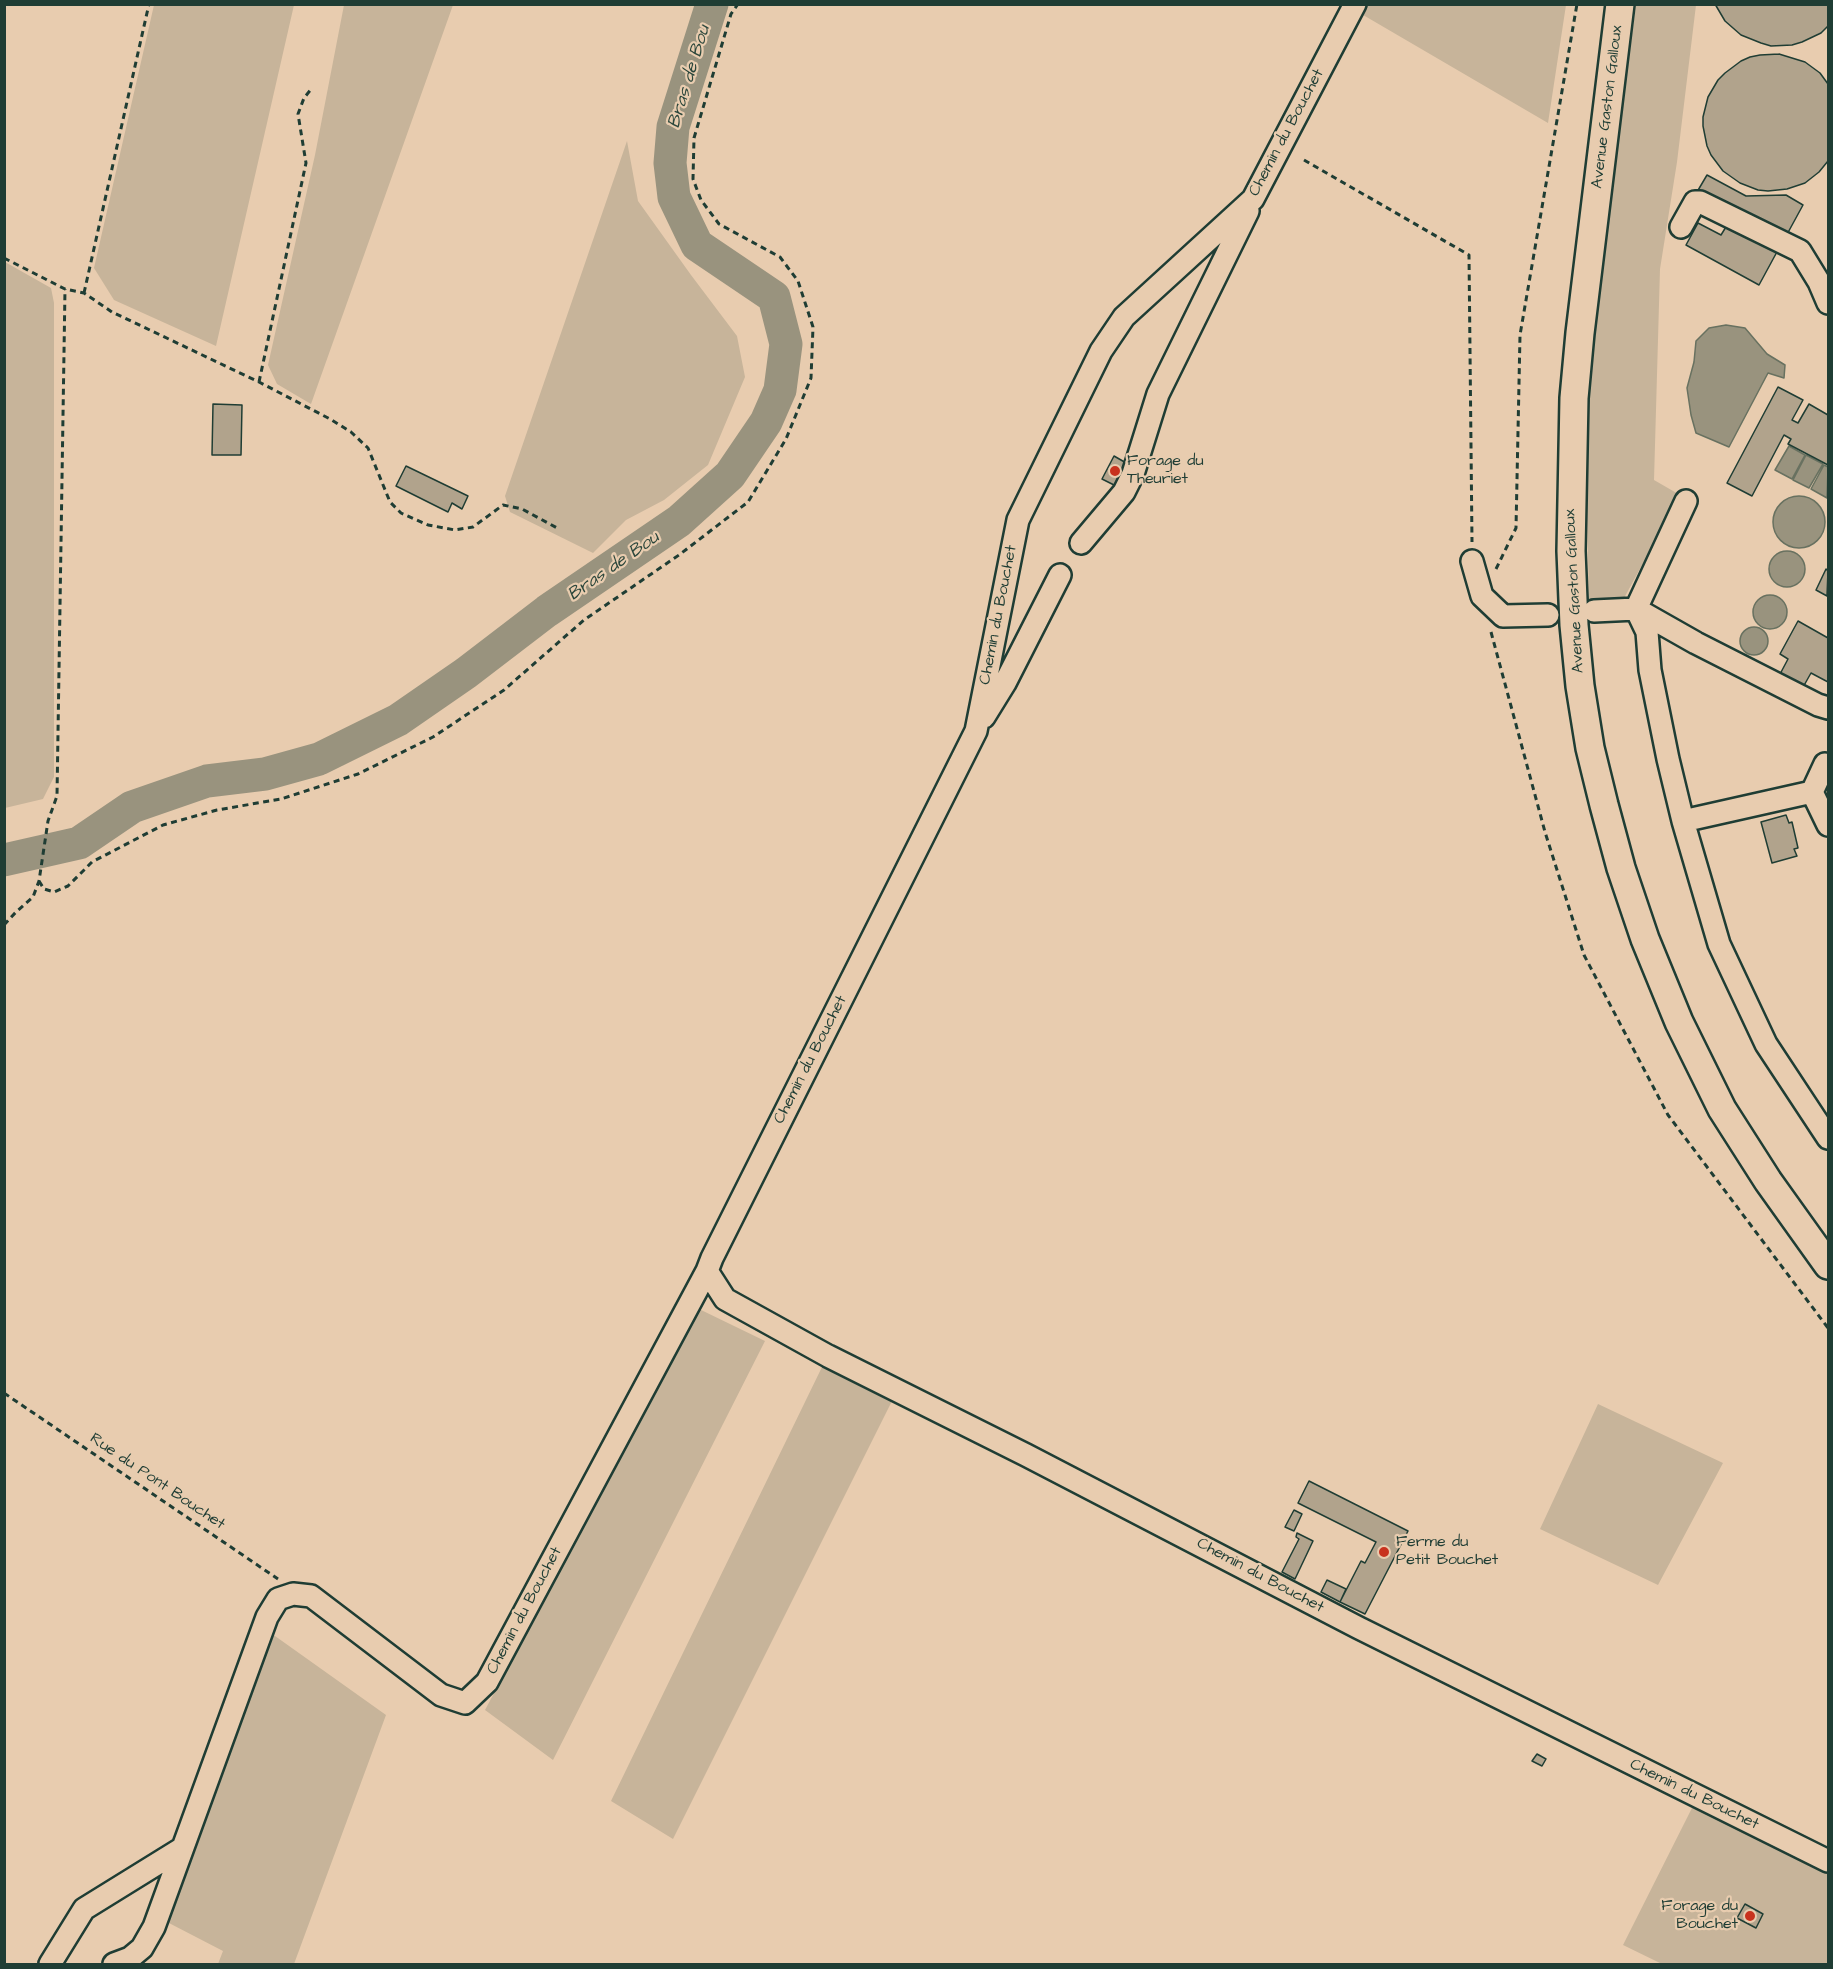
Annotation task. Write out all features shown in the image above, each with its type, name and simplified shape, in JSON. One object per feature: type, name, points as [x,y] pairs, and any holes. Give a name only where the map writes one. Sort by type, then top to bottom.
[{"type":"main road","name":"Avenue Gaston Galloux","points":[[1620,4],[1574,398],[1571,539],[1574,625],[1580,686],[1590,748],[1622,868],[1645,939],[1679,1022],[1722,1109],[1768,1181],[1828,1265]]},
{"type":"street","name":"Chemin du Bouchet","points":[[293,1594],[310,1596],[441,1695],[465,1703],[487,1683],[707,1271],[711,1258],[976,730],[1018,520],[1101,351],[1124,317],[1253,200],[1355,4]]},
{"type":"street","points":[[1082,543],[1124,492],[1133,474],[1158,394],[1253,200]]},
{"type":"street","points":[[1682,227],[1695,202],[1700,202],[1800,251],[1819,282],[1828,303]]},
{"type":"street","points":[[1636,609],[1686,501]]},
{"type":"street","points":[[1472,561],[1482,596],[1503,616],[1548,615]]},
{"type":"street","points":[[976,730],[1005,683],[1060,575]]},
{"type":"street","points":[[1636,609],[1647,632],[1650,670],[1683,821],[1719,944],[1766,1044],[1828,1138]]},
{"type":"street","points":[[1594,611],[1636,609],[1696,643],[1828,708]]},
{"type":"street","points":[[1812,792],[1826,764],[1828,765]]},
{"type":"street","points":[[1683,821],[1812,792]]},
{"type":"street","points":[[1812,792],[1828,825]]},
{"type":"street","name":"Chemin du Bouchet","points":[[707,1271],[725,1299],[828,1356],[1047,1466],[1369,1634],[1828,1861]]},
{"type":"street","points":[[114,1965],[130,1958],[142,1948],[154,1927],[267,1617],[278,1599],[293,1594]]},
{"type":"street","points":[[50,1965],[84,1909],[181,1850]]},
{"type":"path","points":[[84,293],[149,4]]},
{"type":"path","points":[[39,881],[44,889],[54,892],[68,886],[92,862],[163,825],[217,810],[281,800],[358,774],[433,737],[504,690],[584,620],[679,555],[748,502],[786,439],[811,378],[813,327],[798,281],[780,257],[719,224],[701,200],[693,179],[694,138],[731,15],[738,4]]},
{"type":"path","points":[[259,382],[306,163],[298,114],[304,98],[312,88]]},
{"type":"path","points":[[1304,160],[1469,255],[1472,561]]},
{"type":"path","points":[[4,258],[65,289],[84,293],[111,312],[259,382],[351,432],[368,448],[390,502],[401,513],[428,525],[454,530],[473,527],[503,505],[522,509],[559,529]]},
{"type":"path","points":[[4,925],[33,897],[39,881],[48,820],[57,796],[65,289]]},
{"type":"path","name":"Rue du Pont Bouchet","points":[[4,1393],[277,1578],[293,1594]]},
{"type":"shaded area","points":[[1362,4],[1566,5],[1548,123],[1358,12]]},
{"type":"shaded area","points":[[154,5],[294,5],[216,346],[114,300],[94,268]]},
{"type":"shaded area","points":[[344,5],[453,5],[311,404],[277,384],[268,365],[315,155]]},
{"type":"shaded area","points":[[1636,5],[1696,5],[1677,162],[1660,269],[1654,480],[1680,495],[1623,600],[1589,602],[1585,421],[1589,358]]},
{"type":"shaded area","points":[[627,141],[638,201],[737,336],[745,377],[708,465],[664,500],[626,520],[593,553],[510,512],[505,496]]},
{"type":"shaded area","points":[[5,262],[51,288],[54,303],[54,777],[43,799],[5,808]]},
{"type":"shaded area","points":[[1726,325],[1745,328],[1767,354],[1785,365],[1784,378],[1768,373],[1729,447],[1696,433],[1687,388],[1694,362],[1696,341],[1709,328]]},
{"type":"shaded area","points":[[1789,446],[1805,455],[1792,479],[1775,470]]},
{"type":"shaded area","points":[[1806,455],[1823,464],[1809,488],[1793,480]]},
{"type":"shaded area","points":[[1824,465],[1828,467],[1827,498],[1811,489]]},
{"type":"shaded area","points":[[1794,496],[1804,496],[1814,500],[1821,507],[1825,522],[1821,537],[1814,544],[1804,548],[1794,548],[1784,544],[1777,537],[1773,527],[1773,517],[1777,507],[1784,500]]},
{"type":"shaded area","points":[[1787,551],[1799,557],[1805,569],[1799,581],[1787,587],[1775,581],[1769,569],[1775,557]]},
{"type":"shaded area","points":[[1770,595],[1782,600],[1787,612],[1782,624],[1770,629],[1758,624],[1753,612],[1758,600]]},
{"type":"shaded area","points":[[1754,627],[1764,631],[1768,641],[1764,651],[1754,655],[1744,651],[1740,641],[1744,631]]},
{"type":"shaded area","points":[[699,1309],[765,1341],[553,1760],[485,1710]]},
{"type":"shaded area","points":[[822,1367],[892,1401],[673,1839],[611,1801]]},
{"type":"shaded area","points":[[1598,1404],[1723,1463],[1658,1585],[1540,1529]]},
{"type":"shaded area","points":[[268,1631],[386,1715],[294,1964],[218,1964],[223,1951],[167,1922]]},
{"type":"shaded area","points":[[1694,1804],[1828,1872],[1828,1964],[1662,1964],[1623,1945]]},
{"type":"building","points":[[1715,4],[1828,4],[1828,26],[1821,33],[1802,42],[1771,46],[1741,35],[1725,21]]},
{"type":"building","points":[[1779,54],[1805,62],[1820,73],[1828,84],[1828,161],[1805,183],[1787,189],[1758,190],[1740,183],[1723,171],[1707,146],[1703,117],[1708,97],[1725,73],[1750,57]]},
{"type":"building","points":[[1707,175],[1746,196],[1786,195],[1803,205],[1785,238],[1697,192]]},
{"type":"building","points":[[1729,222],[1778,250],[1759,285],[1686,245],[1698,223],[1721,235]]},
{"type":"building","points":[[1778,387],[1803,400],[1792,420],[1798,423],[1809,404],[1828,415],[1828,465],[1788,444],[1791,439],[1784,435],[1752,496],[1727,483]]},
{"type":"building","points":[[213,404],[242,405],[241,455],[212,455]]},
{"type":"building","name":"Forage du Theuriet","points":[[1114,456],[1128,464],[1116,486],[1102,479]]},
{"type":"building","points":[[406,466],[468,496],[462,509],[452,503],[448,512],[396,486]]},
{"type":"building","points":[[1826,569],[1828,571],[1827,596],[1816,590]]},
{"type":"building","points":[[1798,621],[1828,638],[1828,682],[1811,673],[1802,689],[1779,676],[1788,659],[1780,654]]},
{"type":"building","points":[[1786,815],[1789,823],[1792,822],[1798,848],[1794,849],[1797,856],[1772,863],[1761,822]]},
{"type":"building","name":"Ferme du Petit Bouchet","points":[[1309,1481],[1408,1531],[1365,1614],[1340,1602],[1361,1561],[1365,1563],[1376,1542],[1298,1503]]},
{"type":"building","points":[[1294,1510],[1302,1514],[1294,1531],[1285,1527]]},
{"type":"building","points":[[1297,1533],[1313,1541],[1295,1579],[1282,1572],[1299,1539],[1296,1537]]},
{"type":"building","points":[[1327,1580],[1346,1589],[1340,1602],[1321,1592]]},
{"type":"building","points":[[1537,1754],[1546,1759],[1542,1766],[1532,1761]]},
{"type":"building","name":"Forage du Bouchet","points":[[1745,1904],[1763,1914],[1756,1928],[1737,1918]]},
{"type":"waterway","name":"Bras de Bou","points":[[4,860],[79,843],[132,807],[207,781],[265,774],[319,759],[398,720],[466,673],[547,611],[679,521],[730,475],[766,422],[780,390],[786,344],[774,297],[697,245],[674,197],[670,163],[673,127],[712,4]]},
{"type":"place","name":"Forage du Theuriet","points":[[1115,471]]},
{"type":"place","name":"Ferme du Petit Bouchet","points":[[1384,1552]]},
{"type":"place","name":"Forage du Bouchet","points":[[1750,1916]]}]
